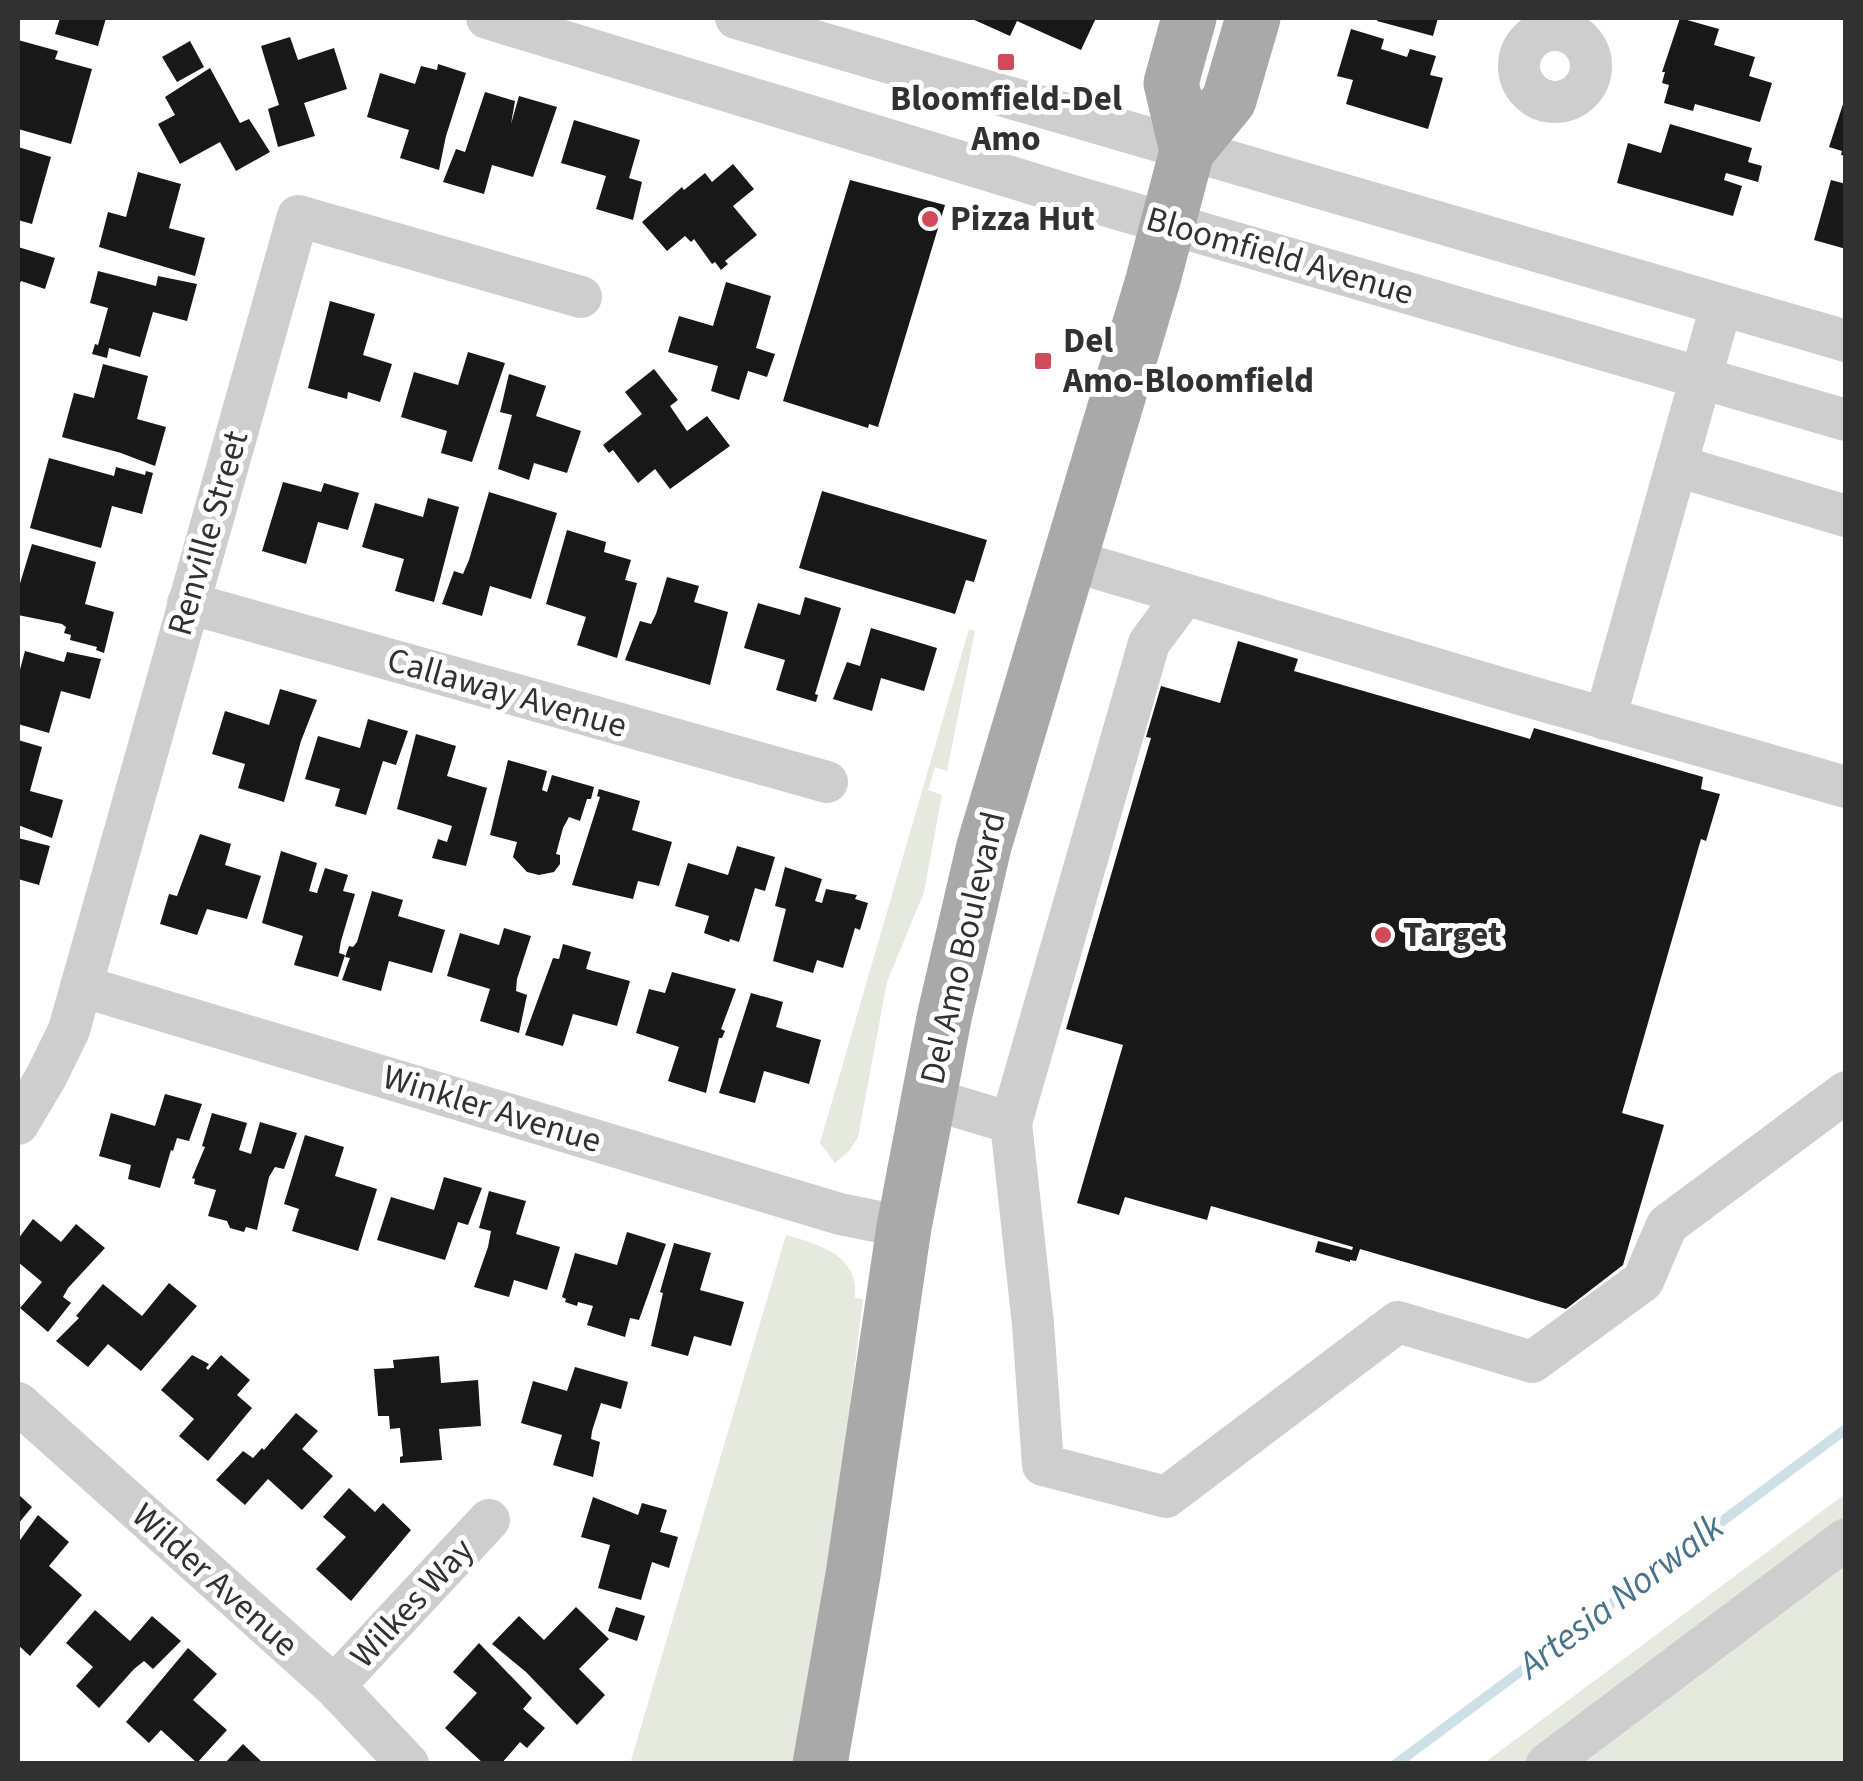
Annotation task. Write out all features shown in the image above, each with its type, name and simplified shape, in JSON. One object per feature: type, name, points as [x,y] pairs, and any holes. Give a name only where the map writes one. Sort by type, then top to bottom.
[{"type":"main road","name":"Del Amo Boulevard","points":[[1187,151],[1171,83],[1189,18]]},
{"type":"main road","name":"Del Amo Boulevard","points":[[820,1764],[850,1593],[904,1228],[928,1098],[984,846],[1187,151],[1229,100],[1253,18]]},
{"type":"street","name":"Bloomfield Avenue","points":[[487,18],[1166,223],[1846,420]]},
{"type":"street","points":[[736,18],[1846,341]]},
{"type":"street","name":"Renville Street","points":[[18,1124],[69,1030],[298,216],[581,298]]},
{"type":"street","points":[[1605,719],[1722,306]]},
{"type":"street","points":[[1674,474],[1846,516]]},
{"type":"street","points":[[1070,560],[1605,719],[1846,786]]},
{"type":"street","points":[[1184,596],[1149,643],[1012,1123],[1043,1465],[1166,1497],[1398,1322],[1532,1362],[1643,1281],[1667,1225],[1846,1092]]},
{"type":"street","name":"Callaway Avenue","points":[[188,603],[827,782]]},
{"type":"street","name":"Winkler Avenue","points":[[81,986],[822,1208],[904,1228]]},
{"type":"street","points":[[928,1098],[1012,1123]]},
{"type":"street","name":"Wilder Avenue","points":[[18,1403],[334,1686],[408,1764]]},
{"type":"street","name":"Wilkes Way","points":[[334,1686],[490,1520]]},
{"type":"street","points":[[1547,1764],[1846,1539]]},
{"type":"shaded area","points":[[969,629],[975,631],[947,771],[935,767],[928,790],[942,795],[924,892],[887,982],[858,1137],[835,1163],[820,1143]]},
{"type":"shaded area","points":[[786,1235],[823,1248],[844,1261],[855,1283],[855,1298],[863,1299],[829,1576],[800,1763],[630,1764]]},
{"type":"shaded area","points":[[1845,1494],[1845,1763],[1484,1763]]},
{"type":"building","points":[[60,18],[106,18],[98,46],[55,34]]},
{"type":"building","points":[[970,18],[1096,18],[1081,50],[1017,21],[1010,36]]},
{"type":"building","points":[[1438,18],[1433,36],[1377,21]]},
{"type":"building","points":[[1680,18],[1719,29],[1714,45],[1755,57],[1749,76],[1772,83],[1760,122],[1695,104],[1693,111],[1664,103],[1669,85],[1662,83],[1662,72]]},
{"type":"building","points":[[1351,29],[1384,39],[1381,49],[1407,57],[1410,49],[1436,56],[1430,75],[1443,78],[1428,129],[1346,104],[1353,80],[1337,76]]},
{"type":"building","points":[[290,37],[298,60],[334,48],[347,89],[304,103],[315,136],[278,147],[268,109],[279,105],[261,46]]},
{"type":"building","points":[[18,40],[58,51],[55,59],[92,69],[71,144],[18,129]]},
{"type":"building","points":[[190,41],[204,67],[177,82],[162,57]]},
{"type":"building","points":[[438,64],[466,73],[439,170],[400,158],[409,130],[367,117],[380,73],[415,84],[421,66],[437,70]]},
{"type":"building","points":[[210,68],[240,123],[249,119],[270,152],[236,171],[220,142],[180,164],[158,124],[175,115],[165,97]]},
{"type":"building","points":[[485,92],[515,101],[511,124],[519,96],[557,107],[533,177],[492,165],[484,194],[443,182],[456,149],[465,152]]},
{"type":"building","points":[[1846,95],[1846,156],[1829,147]]},
{"type":"building","points":[[574,120],[640,140],[629,178],[642,182],[633,220],[596,209],[606,176],[561,163]]},
{"type":"building","points":[[1670,124],[1752,148],[1748,162],[1762,166],[1758,182],[1726,173],[1724,180],[1742,186],[1733,216],[1617,183],[1628,143],[1661,153]]},
{"type":"building","points":[[18,147],[51,157],[32,224],[18,220]]},
{"type":"building","points":[[733,164],[754,189],[733,206],[757,235],[725,261],[728,264],[721,270],[694,239],[691,242],[685,236],[667,251],[642,222],[682,187],[684,190],[705,173],[712,182]]},
{"type":"building","points":[[138,172],[181,184],[169,228],[205,238],[195,276],[99,247],[108,212],[126,217]]},
{"type":"building","points":[[850,180],[945,205],[878,427],[869,424],[868,428],[783,401]]},
{"type":"building","points":[[1831,180],[1846,184],[1846,249],[1814,240]]},
{"type":"building","points":[[18,247],[55,258],[45,289],[21,281],[18,288]]},
{"type":"building","points":[[98,271],[156,286],[158,276],[197,284],[187,321],[153,312],[140,357],[109,348],[107,358],[92,354],[108,308],[90,303]]},
{"type":"building","points":[[726,282],[771,296],[756,348],[775,354],[767,377],[748,371],[739,400],[711,391],[718,366],[668,352],[679,316],[713,326]]},
{"type":"building","points":[[330,301],[375,314],[363,355],[392,364],[380,402],[348,392],[347,399],[308,388]]},
{"type":"building","points":[[468,352],[505,363],[472,462],[441,453],[447,431],[401,417],[414,372],[458,385]]},
{"type":"building","points":[[103,364],[148,376],[137,419],[166,427],[155,466],[62,437],[74,393],[94,398]]},
{"type":"building","points":[[654,369],[678,400],[670,406],[687,431],[707,416],[730,446],[670,489],[655,469],[638,483],[613,450],[609,453],[603,445],[642,414],[625,392]]},
{"type":"building","points":[[509,374],[546,386],[536,416],[581,431],[567,473],[534,463],[529,480],[498,469],[512,415],[500,412]]},
{"type":"building","points":[[49,458],[114,476],[116,467],[145,475],[146,471],[153,473],[142,514],[112,506],[101,548],[30,528]]},
{"type":"building","points":[[283,482],[321,492],[324,483],[359,493],[348,530],[318,522],[306,564],[262,551]]},
{"type":"building","points":[[822,491],[987,540],[974,582],[966,580],[955,614],[799,568]]},
{"type":"building","points":[[489,492],[557,513],[531,599],[490,586],[482,616],[442,604],[454,571],[463,574],[469,560]]},
{"type":"building","points":[[428,498],[459,507],[434,602],[395,591],[404,559],[362,547],[375,503],[423,517]]},
{"type":"building","points":[[567,530],[606,542],[604,552],[631,560],[625,580],[637,583],[617,658],[577,645],[586,617],[546,604]]},
{"type":"building","points":[[32,544],[96,562],[85,604],[114,612],[104,653],[97,647],[70,640],[71,635],[64,633],[66,627],[62,624],[18,615],[18,590]]},
{"type":"building","points":[[667,577],[699,586],[694,602],[728,612],[710,685],[625,660],[640,621],[651,624]]},
{"type":"building","points":[[805,597],[841,608],[815,694],[816,702],[776,690],[785,660],[744,648],[758,603],[800,615]]},
{"type":"building","points":[[871,628],[937,648],[924,691],[881,678],[872,711],[833,699],[847,662],[860,666]]},
{"type":"building","name":"Target","points":[[1238,641],[1298,659],[1294,671],[1530,739],[1534,728],[1703,777],[1701,789],[1720,794],[1706,841],[1701,839],[1622,1113],[1664,1125],[1623,1265],[1566,1309],[1360,1249],[1356,1261],[1350,1262],[1315,1252],[1318,1241],[1352,1250],[1353,1247],[1211,1206],[1207,1220],[1125,1197],[1119,1215],[1077,1203],[1123,1045],[1066,1029],[1151,738],[1146,737],[1161,686],[1220,703]]},
{"type":"building","points":[[25,651],[64,662],[67,652],[101,659],[90,699],[61,691],[49,733],[18,724],[18,677]]},
{"type":"building","points":[[280,689],[317,700],[284,802],[238,788],[245,764],[212,754],[225,711],[269,725]]},
{"type":"building","points":[[368,719],[408,731],[396,765],[383,761],[366,815],[335,806],[340,789],[305,779],[318,736],[360,748]]},
{"type":"building","points":[[416,734],[456,746],[447,776],[487,788],[466,866],[432,858],[438,839],[447,842],[452,826],[397,809]]},
{"type":"building","points":[[18,740],[42,747],[30,791],[63,800],[52,838],[18,825]]},
{"type":"building","points":[[508,760],[547,771],[542,790],[547,792],[552,775],[594,787],[580,821],[569,817],[563,828],[556,854],[560,855],[560,864],[554,872],[527,872],[513,857],[517,842],[490,835]]},
{"type":"building","points":[[599,789],[640,801],[632,830],[672,842],[659,886],[638,881],[633,899],[572,885],[600,797]]},
{"type":"building","points":[[200,834],[231,844],[225,865],[261,876],[247,919],[207,909],[197,935],[160,924],[169,894],[177,896]]},
{"type":"building","points":[[18,838],[50,846],[39,885],[18,879]]},
{"type":"building","points":[[737,846],[775,857],[765,891],[755,888],[739,942],[729,942],[704,933],[709,916],[675,906],[688,863],[728,875]]},
{"type":"building","points":[[281,851],[317,863],[309,891],[317,893],[325,868],[348,875],[343,891],[355,894],[341,941],[339,953],[345,955],[338,977],[294,965],[303,936],[262,923]]},
{"type":"building","points":[[785,867],[822,879],[815,901],[822,903],[826,889],[857,895],[855,899],[868,903],[860,930],[855,928],[843,968],[817,960],[813,973],[773,961],[786,909],[775,906]]},
{"type":"building","points":[[372,891],[403,900],[398,916],[445,930],[432,973],[389,961],[381,991],[342,980],[350,958],[345,957],[349,946],[357,942]]},
{"type":"building","points":[[504,928],[531,936],[517,979],[516,991],[527,995],[519,1033],[480,1021],[490,989],[447,976],[460,933],[499,945]]},
{"type":"building","points":[[563,944],[591,952],[586,969],[630,981],[617,1026],[573,1014],[563,1046],[525,1035],[553,958],[559,959]]},
{"type":"building","points":[[672,972],[736,989],[721,1029],[725,1031],[719,1038],[706,1093],[668,1081],[679,1047],[636,1033],[649,989],[665,993]]},
{"type":"building","points":[[751,993],[783,1002],[776,1027],[821,1040],[809,1084],[764,1071],[755,1103],[719,1093]]},
{"type":"building","points":[[165,1094],[202,1104],[189,1141],[177,1138],[171,1150],[160,1188],[128,1179],[131,1165],[99,1156],[111,1113],[155,1126]]},
{"type":"building","points":[[212,1113],[247,1123],[239,1150],[251,1154],[260,1122],[297,1133],[284,1169],[275,1167],[269,1177],[257,1230],[230,1228],[227,1221],[208,1216],[216,1190],[194,1184],[192,1178],[205,1147],[202,1146]]},
{"type":"building","points":[[305,1135],[344,1147],[335,1176],[377,1189],[358,1251],[292,1231],[299,1209],[284,1204]]},
{"type":"building","points":[[444,1177],[482,1188],[468,1225],[458,1222],[445,1260],[377,1240],[391,1197],[434,1210]]},
{"type":"building","points":[[489,1191],[526,1201],[516,1234],[560,1247],[547,1290],[514,1280],[509,1297],[474,1287],[491,1231],[479,1228]]},
{"type":"building","points":[[33,1219],[61,1242],[76,1224],[105,1248],[68,1288],[63,1297],[71,1303],[48,1332],[20,1308],[42,1282],[18,1262],[18,1239]]},
{"type":"building","points":[[627,1232],[666,1244],[639,1320],[630,1318],[625,1337],[587,1325],[593,1306],[578,1302],[577,1306],[562,1297],[575,1253],[617,1265]]},
{"type":"building","points":[[674,1243],[711,1253],[700,1290],[744,1302],[731,1346],[694,1336],[688,1356],[651,1346]]},
{"type":"building","points":[[169,1283],[197,1306],[141,1371],[108,1344],[88,1367],[56,1341],[79,1318],[76,1316],[103,1284],[142,1316]]},
{"type":"building","points":[[192,1355],[209,1364],[208,1370],[221,1355],[250,1380],[237,1395],[252,1408],[208,1461],[179,1436],[194,1419],[161,1390]]},
{"type":"building","points":[[439,1356],[441,1383],[478,1380],[481,1426],[439,1429],[442,1460],[400,1463],[400,1428],[390,1429],[389,1416],[378,1416],[374,1369],[394,1368],[393,1360]]},
{"type":"building","points":[[575,1367],[628,1382],[621,1409],[601,1403],[591,1439],[600,1442],[593,1477],[553,1465],[562,1435],[521,1423],[533,1381],[567,1391]]},
{"type":"building","points":[[296,1413],[318,1431],[302,1449],[333,1476],[302,1510],[268,1479],[245,1505],[216,1480],[243,1451],[253,1458],[264,1450]]},
{"type":"building","points":[[349,1488],[375,1512],[383,1503],[411,1530],[351,1601],[316,1569],[346,1537],[323,1517]]},
{"type":"building","points":[[18,1494],[32,1507],[18,1524]]},
{"type":"building","points":[[593,1497],[638,1515],[642,1503],[667,1510],[660,1532],[678,1537],[669,1568],[652,1562],[641,1600],[598,1588],[610,1545],[581,1537]]},
{"type":"building","points":[[38,1515],[69,1542],[49,1566],[82,1595],[30,1656],[18,1645],[18,1543]]},
{"type":"building","points":[[576,1607],[609,1639],[579,1669],[605,1695],[577,1725],[526,1672],[492,1644],[519,1616],[544,1640]]},
{"type":"building","points":[[616,1607],[645,1616],[637,1641],[608,1631]]},
{"type":"building","points":[[95,1610],[130,1641],[152,1616],[181,1641],[153,1669],[144,1661],[134,1669],[99,1708],[76,1686],[93,1667],[66,1643]]},
{"type":"building","points":[[479,1643],[532,1698],[523,1709],[545,1728],[527,1748],[520,1742],[501,1764],[484,1764],[445,1728],[477,1693],[453,1672]]},
{"type":"building","points":[[188,1648],[217,1674],[193,1700],[227,1730],[197,1763],[161,1730],[149,1743],[126,1722]]},
{"type":"building","points":[[243,1744],[264,1764],[224,1764]]},
{"type":"waterway","name":"Artesia Norwalk","points":[[1396,1764],[1846,1429]]},
{"type":"place","name":"Bloomfield-Del Amo","points":[[1006,62]]},
{"type":"place","name":"Pizza Hut","points":[[930,219]]},
{"type":"place","name":"Del Amo-Bloomfield","points":[[1043,361]]},
{"type":"place","name":"Target","points":[[1383,935]]}]
